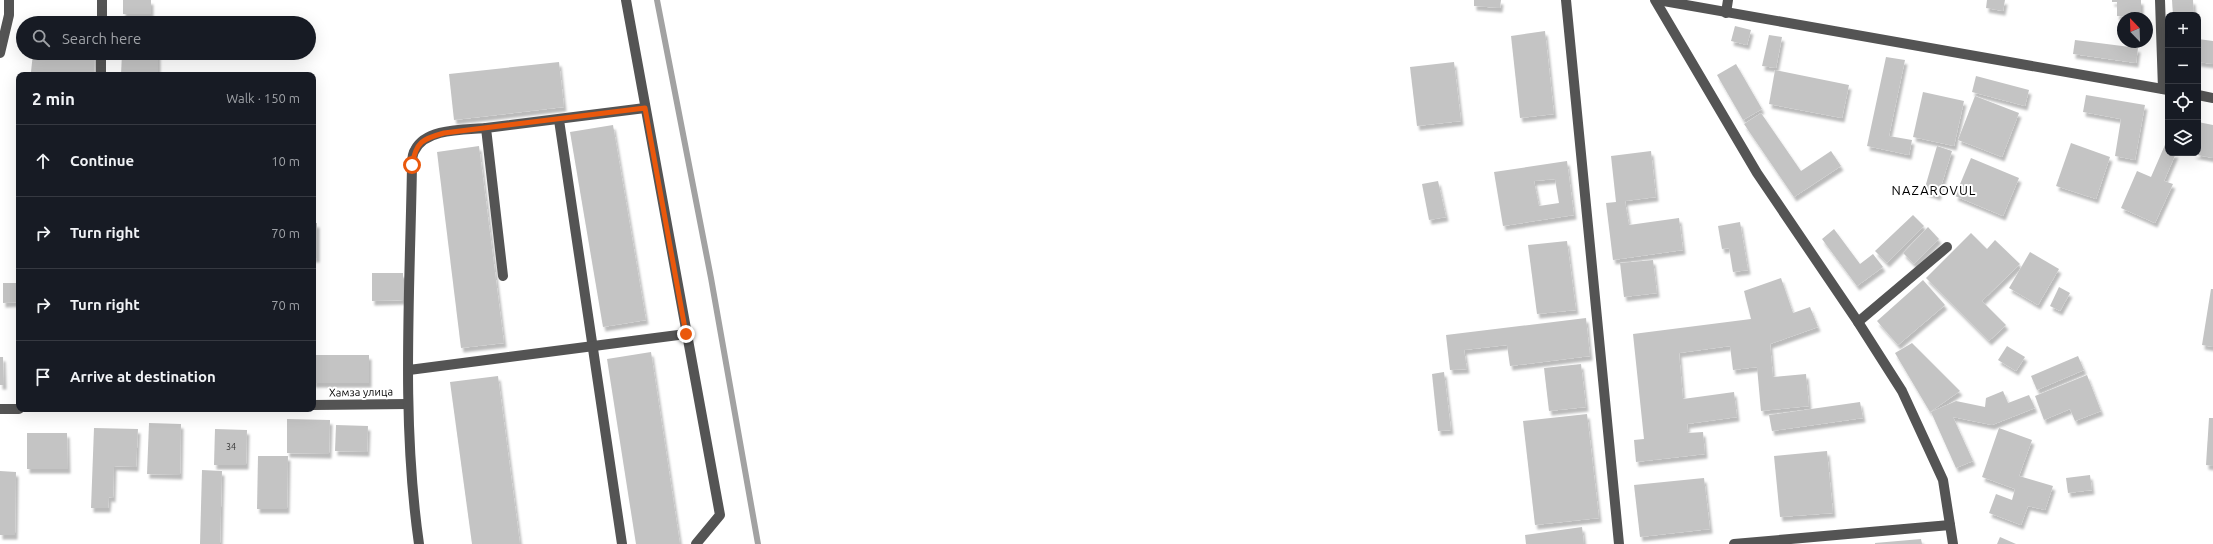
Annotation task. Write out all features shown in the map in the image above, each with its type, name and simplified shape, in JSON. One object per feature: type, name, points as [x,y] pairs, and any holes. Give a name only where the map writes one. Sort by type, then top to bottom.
[{"type":"street","points":[[0,53],[9,15],[9,0]]},
{"type":"street","points":[[102,0],[102,16]]},
{"type":"street","points":[[626,0],[720,515],[696,544]]},
{"type":"street","points":[[1566,0],[1619,544]]},
{"type":"street","points":[[1657,0],[2165,90]]},
{"type":"street","points":[[1657,0],[1757,173],[1858,322],[1902,391],[1943,480],[1953,544]]},
{"type":"street","points":[[1726,13],[1728,0]]},
{"type":"street","points":[[2160,0],[2166,84]]},
{"type":"street","points":[[101,60],[101,72]]},
{"type":"street","points":[[2201,96],[2213,98]]},
{"type":"street","points":[[419,544],[413,503],[408,404],[412,165],[414,150],[425,139],[444,133],[559,120],[645,108]]},
{"type":"street","points":[[559,120],[622,544]]},
{"type":"street","points":[[486,128],[503,276]]},
{"type":"street","points":[[1858,322],[1947,247]]},
{"type":"street","points":[[408,370],[686,334]]},
{"type":"street","name":"Хамза улица","points":[[316,405],[408,404]]},
{"type":"street","points":[[0,409],[16,409]]},
{"type":"street","points":[[1734,544],[1950,525]]},
{"type":"building","points":[[123,0],[151,0],[151,14],[123,14]]},
{"type":"building","points":[[1474,0],[1501,0],[1500,8],[1474,6]]},
{"type":"building","points":[[1987,0],[2005,0],[2003,11],[1986,8]]},
{"type":"building","points":[[2112,0],[2141,0],[2141,12],[2117,12],[2117,2],[2112,2]]},
{"type":"building","points":[[2172,0],[2193,0],[2194,12],[2173,12]]},
{"type":"building","points":[[1735,26],[1751,30],[1747,45],[1731,41]]},
{"type":"building","points":[[1545,31],[1554,114],[1520,118],[1511,36]]},
{"type":"building","points":[[1769,35],[1782,37],[1776,68],[1762,66]]},
{"type":"building","points":[[2201,39],[2213,41],[2213,64],[2201,62]]},
{"type":"building","points":[[2075,40],[2117,45],[2117,48],[2138,48],[2136,63],[2073,54]]},
{"type":"building","points":[[1886,57],[1905,60],[1889,136],[1912,140],[1909,155],[1867,146]]},
{"type":"building","points":[[32,60],[95,60],[94,72],[31,72]]},
{"type":"building","points":[[122,60],[158,60],[158,72],[121,72]]},
{"type":"building","points":[[559,62],[564,107],[454,120],[449,74]]},
{"type":"building","points":[[1454,62],[1461,121],[1417,126],[1410,67]]},
{"type":"building","points":[[1736,64],[1762,109],[1743,120],[1717,75]]},
{"type":"building","points":[[1775,70],[1849,85],[1842,118],[1769,104]]},
{"type":"building","points":[[1976,76],[2029,90],[2025,106],[1972,92]]},
{"type":"building","points":[[1923,92],[1964,101],[1954,146],[1913,137]]},
{"type":"building","points":[[2086,95],[2145,105],[2135,160],[2115,156],[2121,119],[2083,112]]},
{"type":"building","points":[[1975,96],[2019,113],[2002,157],[1958,140]]},
{"type":"building","points":[[1761,113],[1801,171],[1831,151],[1841,166],[1794,197],[1744,124]]},
{"type":"building","points":[[2201,123],[2213,125],[2213,158],[2201,156]]},
{"type":"building","points":[[613,125],[646,320],[603,327],[570,132]]},
{"type":"building","points":[[2071,143],[2110,157],[2096,199],[2056,186]]},
{"type":"building","points":[[2165,145],[2165,156],[2175,156],[2164,181],[2173,184],[2155,223],[2121,208],[2137,171],[2151,177]]},
{"type":"building","points":[[479,146],[504,343],[461,348],[437,152]]},
{"type":"building","points":[[1937,146],[1952,151],[1938,196],[1924,191]]},
{"type":"building","points":[[1651,151],[1656,197],[1625,201],[1629,225],[1679,218],[1683,250],[1613,260],[1606,203],[1616,202],[1611,156]]},
{"type":"building","points":[[1971,158],[2019,178],[2003,216],[1955,196]]},
{"type":"building","points":[[1567,161],[1574,215],[1503,226],[1494,172]],"holes":[[[1555,179],[1559,203],[1539,206],[1534,181]]]},
{"type":"building","points":[[1438,181],[1446,217],[1429,220],[1422,184]]},
{"type":"building","points":[[1913,215],[1924,226],[1887,263],[1875,251]]},
{"type":"building","points":[[1740,222],[1748,270],[1733,272],[1729,248],[1722,249],[1718,226]]},
{"type":"building","points":[[316,223],[317,223],[316,258]]},
{"type":"building","points":[[1928,227],[1939,239],[1914,264],[1903,253]]},
{"type":"building","points":[[1834,229],[1860,264],[1873,254],[1883,267],[1857,286],[1822,239]]},
{"type":"building","points":[[1971,233],[1987,249],[1995,240],[2020,264],[1982,301],[2006,325],[1989,341],[1926,278]]},
{"type":"building","points":[[1567,241],[1576,310],[1537,314],[1528,245]]},
{"type":"building","points":[[2030,252],[2059,269],[2038,305],[2009,288]]},
{"type":"building","points":[[1653,260],[1657,293],[1624,297],[1620,263]]},
{"type":"building","points":[[372,273],[403,273],[403,300],[372,301]]},
{"type":"building","points":[[1781,278],[1793,313],[1810,307],[1818,327],[1770,344],[1773,377],[1806,374],[1809,406],[1761,411],[1757,367],[1733,370],[1730,346],[1679,353],[1683,399],[1734,392],[1737,417],[1687,424],[1688,433],[1703,432],[1705,454],[1636,462],[1634,440],[1644,439],[1633,334],[1751,319],[1744,291]]},
{"type":"building","points":[[1923,280],[1945,305],[1898,345],[1877,321]]},
{"type":"building","points":[[3,283],[16,283],[16,302],[3,303]]},
{"type":"building","points":[[2059,287],[2070,293],[2060,311],[2050,306]]},
{"type":"building","points":[[2211,289],[2213,289],[2213,347],[2202,345]]},
{"type":"building","points":[[1586,318],[1590,356],[1510,366],[1507,345],[1464,350],[1467,369],[1450,370],[1446,335]]},
{"type":"building","points":[[1912,343],[1960,391],[1930,412],[1895,353]]},
{"type":"building","points":[[2007,346],[2025,357],[2016,371],[1998,360]]},
{"type":"building","points":[[651,352],[680,544],[636,544],[607,359]]},
{"type":"building","points":[[316,355],[369,355],[369,383],[316,383]]},
{"type":"building","points":[[2078,356],[2084,370],[2037,390],[2031,376]]},
{"type":"building","points":[[0,357],[3,357],[4,385],[0,385]]},
{"type":"building","points":[[1581,364],[1586,407],[1549,411],[1544,368]]},
{"type":"building","points":[[1444,372],[1451,430],[1438,431],[1432,374]]},
{"type":"building","points":[[2087,375],[2101,411],[2075,421],[2070,409],[2044,420],[2035,396]]},
{"type":"building","points":[[498,376],[520,544],[472,544],[450,382]]},
{"type":"building","points":[[2003,391],[2008,403],[2029,395],[2035,408],[1992,425],[1953,417],[1973,461],[1956,468],[1931,412],[1956,401],[1985,407],[1986,398]]},
{"type":"building","points":[[1860,402],[1863,418],[1772,431],[1769,415]]},
{"type":"building","points":[[1587,414],[1599,518],[1535,525],[1523,421]]},
{"type":"building","points":[[2209,418],[2213,418],[2213,466],[2206,465]]},
{"type":"building","points":[[287,419],[330,420],[329,454],[287,453]]},
{"type":"building","points":[[149,423],[181,424],[180,475],[147,474]]},
{"type":"building","points":[[336,425],[368,426],[367,452],[335,451]]},
{"type":"building","points":[[94,428],[138,429],[136,467],[114,466],[113,498],[109,497],[108,508],[91,508]]},
{"type":"building","points":[[1999,428],[2032,440],[2019,476],[2053,486],[2045,510],[2028,506],[2021,525],[1989,513],[1996,494],[2012,500],[2015,489],[1982,477]]},
{"type":"building","points":[[215,429],[247,430],[246,465],[214,465]]},
{"type":"building","points":[[27,433],[67,433],[68,469],[27,469]]},
{"type":"building","points":[[1827,451],[1833,513],[1780,517],[1774,456]]},
{"type":"building","points":[[258,456],[288,456],[287,509],[257,509]]},
{"type":"building","points":[[202,470],[222,471],[220,544],[200,544]]},
{"type":"building","points":[[0,471],[16,472],[15,535],[0,535]]},
{"type":"building","points":[[2090,475],[2092,490],[2068,493],[2066,478]]},
{"type":"building","points":[[1704,478],[1710,529],[1640,537],[1634,485]]},
{"type":"building","points":[[1582,527],[1584,544],[1526,544],[1525,535]]},
{"type":"building","points":[[2000,537],[2016,544],[1997,544]]},
{"type":"building","points":[[1921,539],[1922,544],[1875,544],[1875,543]]},
{"type":"waterway","points":[[657,0],[711,278],[758,544]]},
{"type":"district","name":"NAZAROVUL","points":[[1934,190]]},
{"type":"route","points":[[412,165],[414,150],[425,139],[444,133],[559,120],[645,108],[686,334]]}]
